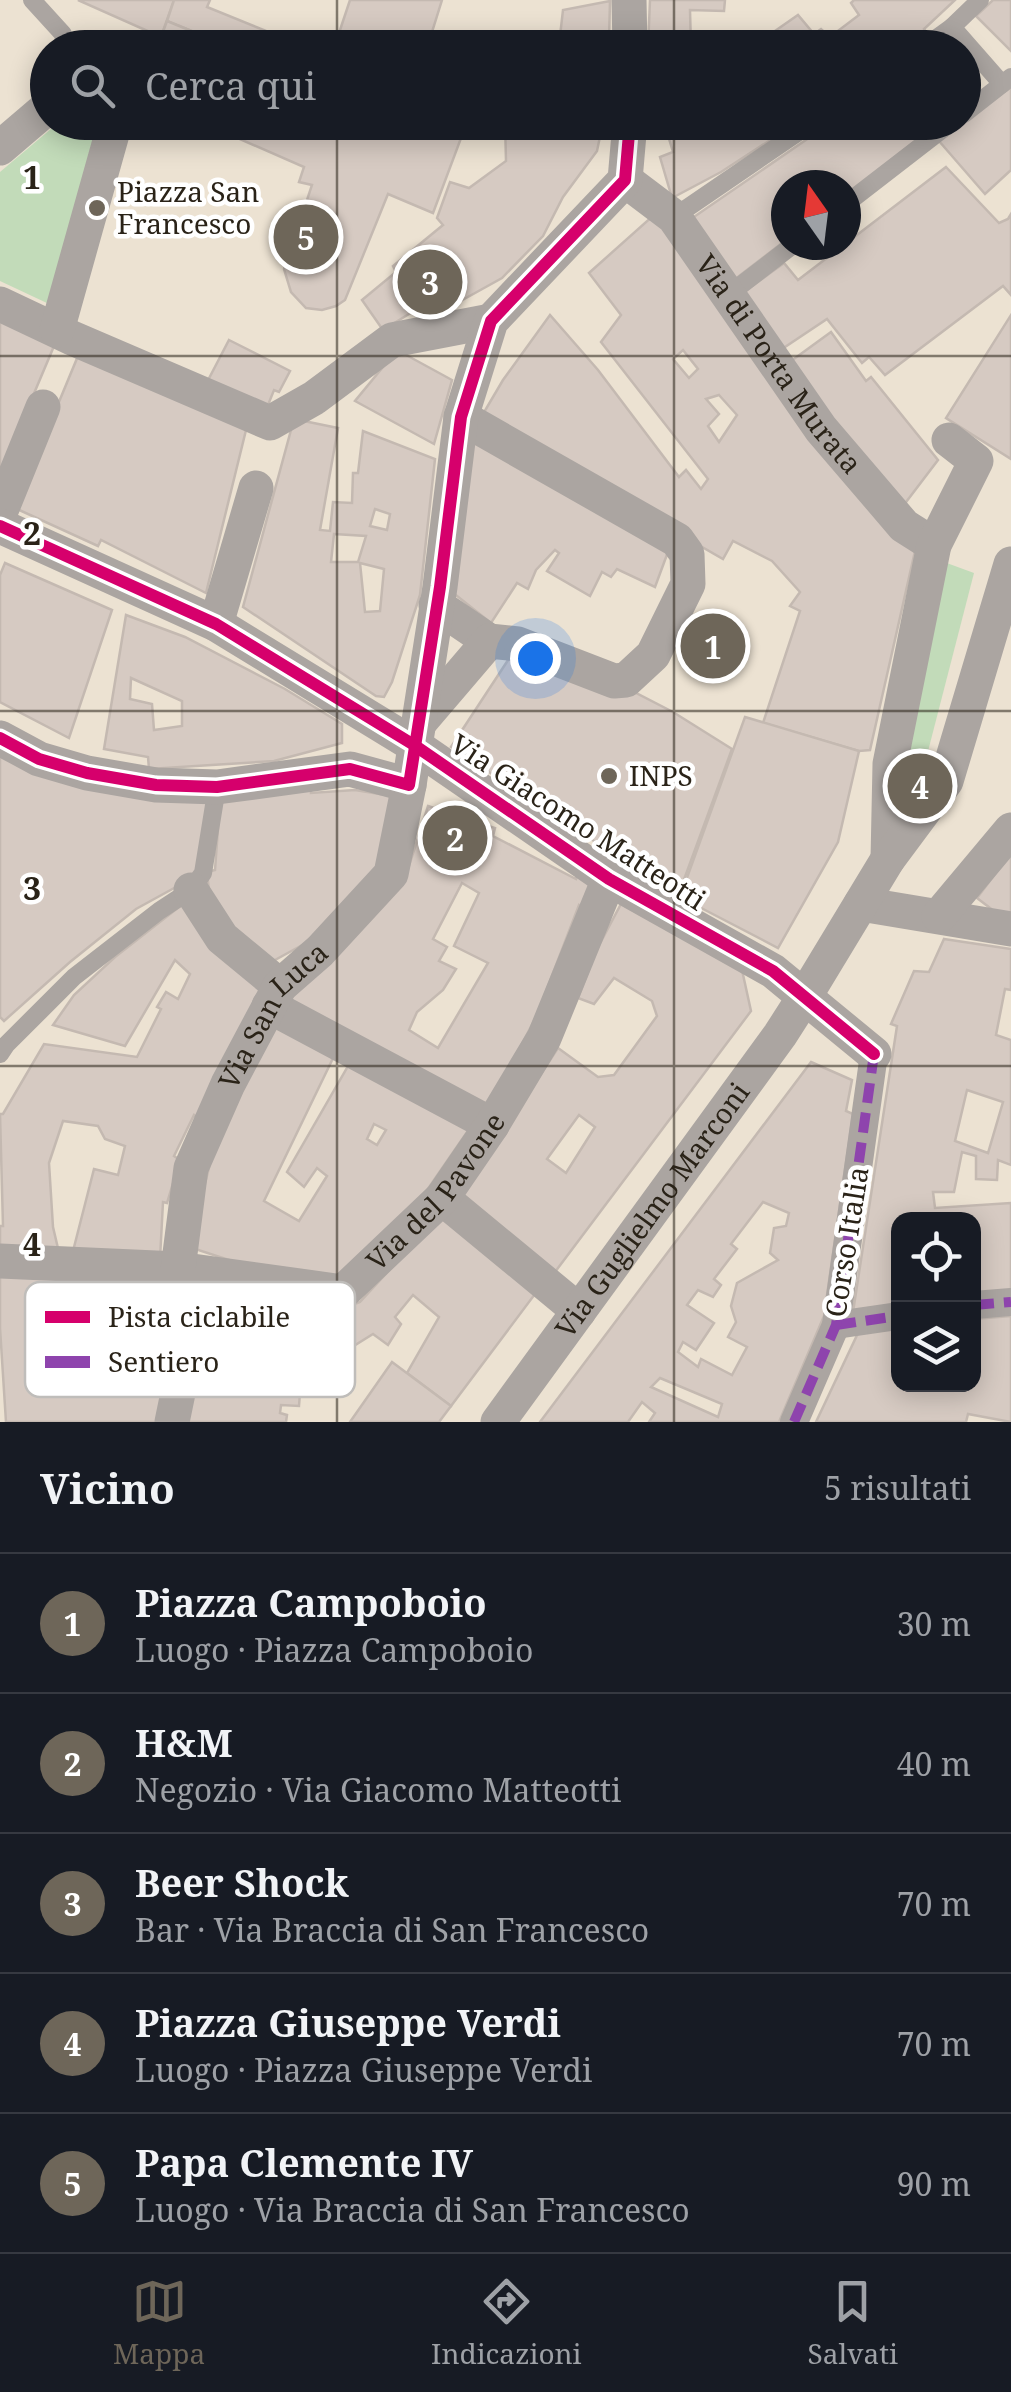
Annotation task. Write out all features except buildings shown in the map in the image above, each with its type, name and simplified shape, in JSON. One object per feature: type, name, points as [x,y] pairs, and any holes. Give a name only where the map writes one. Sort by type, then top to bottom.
[{"type":"street","points":[[630,0],[630,30]]},
{"type":"street","points":[[0,148],[30,122]]},
{"type":"street","points":[[67,335],[111,140]]},
{"type":"street","points":[[0,304],[270,423],[314,398],[392,340],[491,321],[626,180],[629,140]]},
{"type":"street","name":"Via di Porta Murata","points":[[626,180],[674,218],[821,429],[904,526],[934,546]]},
{"type":"street","name":"Via San Luca","points":[[178,1282],[191,1168],[228,1084],[275,996],[391,874],[438,596],[461,417],[491,321]]},
{"type":"street","points":[[0,513],[44,407]]},
{"type":"street","points":[[438,596],[489,641],[518,644],[614,681],[626,680],[654,656],[688,584],[687,554],[677,540],[461,417]]},
{"type":"street","points":[[888,859],[890,764],[934,546],[976,461],[949,440]]},
{"type":"street","points":[[216,624],[256,488]]},
{"type":"street","name":"Via Giacomo Matteotti","points":[[0,526],[216,624],[416,734],[609,878],[773,971],[874,1054]]},
{"type":"street","name":"Via Guglielmo Marconi","points":[[498,1422],[805,996],[888,859],[946,780],[1011,564]]},
{"type":"street","points":[[416,734],[489,641]]},
{"type":"street","points":[[0,738],[39,759],[88,773],[156,784],[217,786],[350,769],[409,784]]},
{"type":"street","points":[[944,917],[1011,830]]},
{"type":"street","name":"Via del Pavone","points":[[354,1282],[442,1198],[492,1125],[544,1038],[609,878]]},
{"type":"street","points":[[191,890],[222,938],[275,996],[492,1125]]},
{"type":"street","points":[[861,904],[1011,929]]},
{"type":"street","name":"Corso Italia","points":[[794,1422],[836,1325],[874,1054]]},
{"type":"street","points":[[442,1198],[578,1311]]},
{"type":"street","name":"Via del Pavone","points":[[0,1261],[178,1269],[271,1282]]},
{"type":"street","points":[[981,1305],[1011,1302]]},
{"type":"street","points":[[836,1325],[891,1317]]},
{"type":"street","name":"Via San Luca","points":[[172,1422],[177,1397]]},
{"type":"lane","points":[[32,0],[59,30]]},
{"type":"lane","points":[[948,30],[980,0]]},
{"type":"lane","points":[[952,27],[955,30]]},
{"type":"lane","points":[[981,56],[1006,81],[981,101]]},
{"type":"lane","points":[[674,218],[787,140]]},
{"type":"lane","points":[[861,192],[929,140]]},
{"type":"lane","points":[[728,295],[774,260]]},
{"type":"lane","points":[[2,1046],[74,977],[191,890],[204,873],[217,786]]},
{"type":"green space","points":[[38,140],[93,140],[49,304],[0,281],[0,172]]},
{"type":"green space","points":[[944,562],[974,573],[926,759],[916,769],[910,769],[906,764]]},
{"type":"marked path","points":[[794,1422],[836,1325],[874,1054]]},
{"type":"marked path","points":[[981,1304],[1011,1302]]},
{"type":"marked path","points":[[836,1325],[891,1317]]},
{"type":"cycle path","points":[[0,738],[39,759],[87,773],[156,785],[217,787],[350,769],[409,785],[461,417],[491,321],[625,180],[628,140]]},
{"type":"cycle path","points":[[0,526],[216,624],[414,745],[609,879],[773,971],[874,1054]]},
{"type":"place","name":"Piazza San Francesco","points":[[97,208]]},
{"type":"place","name":"Papa Clemente IV","points":[[306,237]]},
{"type":"place","name":"Beer Shock","points":[[430,282]]},
{"type":"place","name":"Piazza Campoboio","points":[[713,646]]},
{"type":"place","name":"INPS","points":[[609,776]]},
{"type":"place","name":"Piazza Giuseppe Verdi","points":[[920,786]]},
{"type":"place","name":"H&M","points":[[455,838]]}]
